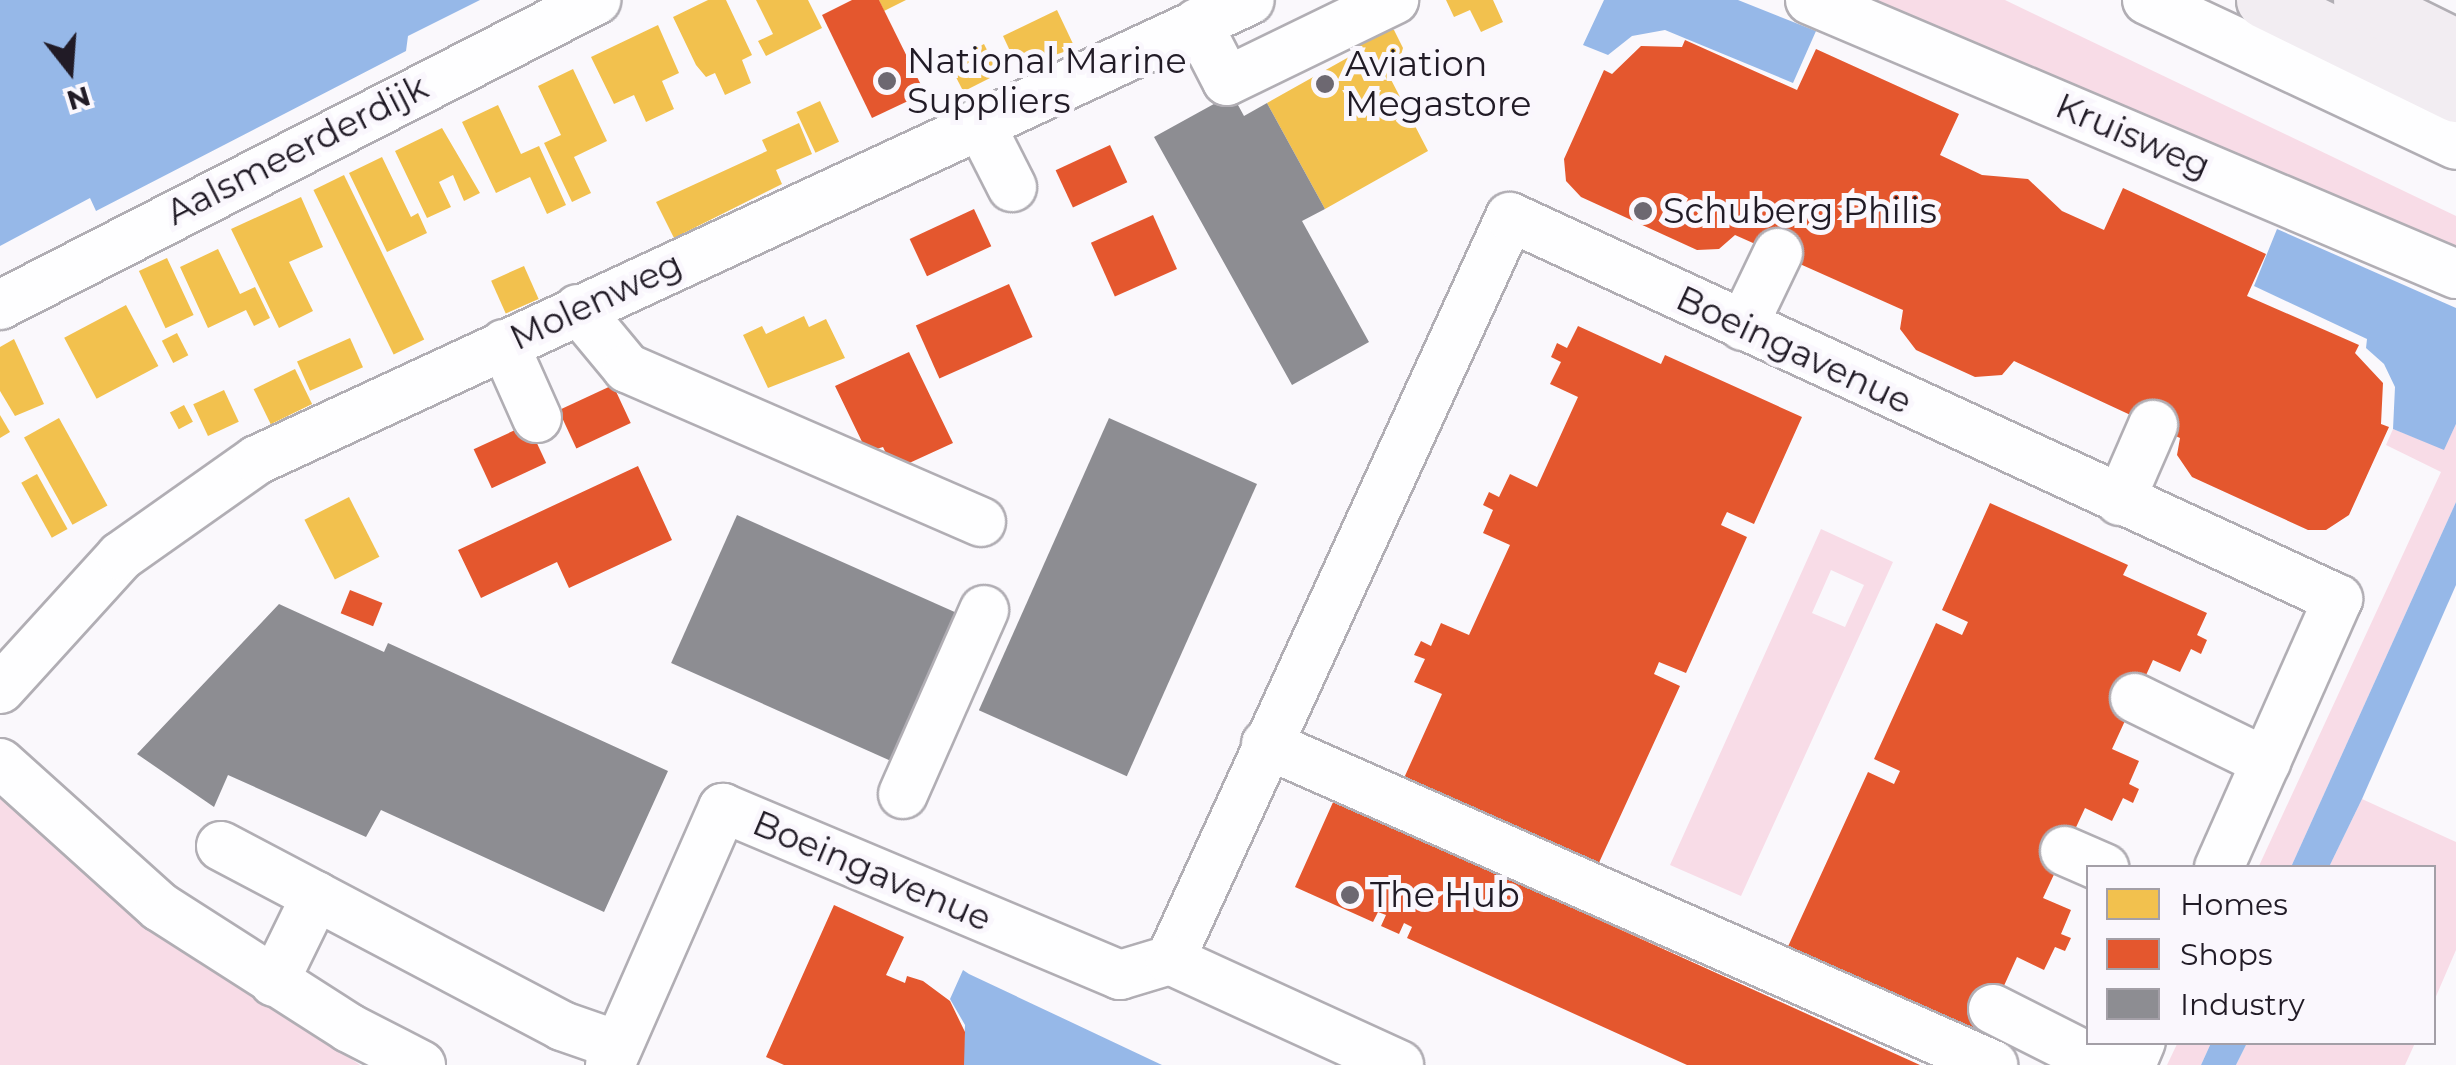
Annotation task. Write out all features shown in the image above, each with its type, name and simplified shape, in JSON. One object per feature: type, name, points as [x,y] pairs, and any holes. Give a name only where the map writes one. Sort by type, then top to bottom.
[{"type":"main road","points":[[2264,0],[2456,94]]},
{"type":"main road","points":[[2361,0],[2456,46]]},
{"type":"street","name":"Aalsmeerderdijk","points":[[0,305],[596,0]]},
{"type":"street","name":"Molenweg","points":[[0,689],[121,556],[196,498],[258,460],[979,122],[1250,0]]},
{"type":"street","points":[[1197,23],[1227,81],[1394,0]]},
{"type":"street","name":"Kruisweg","points":[[1810,0],[2456,274]]},
{"type":"street","points":[[2147,0],[2456,145]]},
{"type":"street","points":[[979,122],[1012,186]]},
{"type":"street","name":"Boeingavenue","points":[[614,1055],[723,808],[1120,975],[1170,960],[1510,218],[2338,599],[2220,865]]},
{"type":"street","points":[[1743,326],[1778,254]]},
{"type":"street","points":[[578,309],[627,368],[982,522]]},
{"type":"street","points":[[504,344],[537,418]]},
{"type":"street","points":[[2120,501],[2153,426]]},
{"type":"street","points":[[903,794],[984,610]]},
{"type":"street","points":[[2135,698],[2266,762]]},
{"type":"street","points":[[1266,744],[1993,1065]]},
{"type":"street","points":[[0,763],[160,906],[274,982],[421,1065]]},
{"type":"street","points":[[221,846],[614,1055]]},
{"type":"street","points":[[274,982],[316,896]]},
{"type":"street","points":[[1170,960],[1385,1062]]},
{"type":"street","points":[[1993,1009],[2104,1065]]},
{"type":"shaded area","points":[[1863,0],[2005,0],[2456,216],[2456,251]]},
{"type":"shaded area","points":[[2456,424],[2456,502],[2292,865],[2259,865],[2441,472],[2386,445],[2393,429],[2444,449]]},
{"type":"shaded area","points":[[1821,529],[1893,562],[1741,896],[1670,865]],"holes":[[[1831,570],[1864,585],[1845,627],[1812,613]]]},
{"type":"shaded area","points":[[0,788],[159,927],[360,1065],[0,1065]]},
{"type":"shaded area","points":[[2362,799],[2456,842],[2456,950],[2436,996],[2436,865],[2330,865]]},
{"type":"shaded area","points":[[2177,1045],[2210,1045],[2201,1065],[2167,1065]]},
{"type":"shaded area","points":[[2246,1045],[2414,1045],[2405,1065],[2236,1065]]},
{"type":"water","points":[[0,0],[480,0],[408,36],[406,51],[96,211],[90,198],[0,246]]},
{"type":"water","points":[[1604,0],[1738,0],[1816,31],[1793,83],[1665,30],[1632,36],[1608,55],[1583,45]]},
{"type":"water","points":[[2277,229],[2456,308],[2456,424],[2444,450],[2393,429],[2395,387],[2384,364],[2366,348],[2367,339],[2254,286]]},
{"type":"water","points":[[2456,502],[2456,585],[2362,799],[2330,865],[2292,865]]},
{"type":"water","points":[[963,970],[1162,1065],[963,1065],[965,1025],[950,999]]},
{"type":"water","points":[[2210,1045],[2246,1045],[2236,1065],[2201,1065]]},
{"type":"building: Homes","points":[[708,0],[726,0],[752,55],[742,60],[751,83],[725,95],[715,73],[706,77],[696,65],[673,17]]},
{"type":"building: Homes","points":[[756,0],[808,0],[822,28],[766,56],[758,41],[773,34]]},
{"type":"building: Homes","points":[[879,0],[906,0],[884,11]]},
{"type":"building: Homes","points":[[1446,0],[1493,0],[1503,22],[1481,32],[1470,10],[1454,17]]},
{"type":"building: Homes","points":[[1057,10],[1075,48],[1018,68],[1003,36]]},
{"type":"building: Homes","points":[[658,25],[679,73],[662,81],[674,109],[646,122],[634,95],[614,104],[591,57]]},
{"type":"building: Homes","points":[[1377,26],[1394,30],[1403,48],[1398,65],[1386,70],[1428,151],[1325,209],[1267,103],[1356,53],[1359,34]]},
{"type":"building: Homes","points":[[984,44],[999,73],[963,92],[948,62]]},
{"type":"building: Homes","points":[[573,69],[607,141],[574,157],[591,193],[572,202],[544,143],[561,135],[538,86]]},
{"type":"building: Homes","points":[[820,101],[839,142],[815,153],[796,112]]},
{"type":"building: Homes","points":[[498,105],[521,154],[539,146],[566,205],[547,214],[530,177],[496,193],[462,122]]},
{"type":"building: Homes","points":[[799,123],[812,154],[776,170],[782,184],[674,238],[656,202],[767,151],[762,140]]},
{"type":"building: Homes","points":[[442,128],[480,193],[464,201],[453,175],[439,182],[451,207],[427,218],[395,151]]},
{"type":"building: Homes","points":[[382,157],[411,217],[418,213],[427,233],[387,252],[349,173]]},
{"type":"building: Homes","points":[[344,175],[424,339],[394,354],[313,190]]},
{"type":"building: Homes","points":[[301,197],[323,247],[289,262],[313,311],[279,328],[231,229]]},
{"type":"building: Homes","points":[[218,249],[240,294],[255,287],[270,318],[254,326],[246,310],[208,328],[180,267]]},
{"type":"building: Homes","points":[[167,258],[194,315],[166,328],[139,271]]},
{"type":"building: Homes","points":[[524,266],[539,299],[506,314],[491,281]]},
{"type":"building: Homes","points":[[126,305],[158,366],[97,399],[64,338]]},
{"type":"building: Homes","points":[[804,316],[809,327],[826,319],[845,358],[768,388],[743,335],[762,326],[766,334]]},
{"type":"building: Homes","points":[[177,333],[188,355],[173,363],[162,341]]},
{"type":"building: Homes","points":[[350,338],[363,367],[310,391],[297,362]]},
{"type":"building: Homes","points":[[14,339],[44,404],[15,416],[0,391],[0,347]]},
{"type":"building: Homes","points":[[295,369],[312,404],[271,424],[254,389]]},
{"type":"building: Homes","points":[[224,390],[239,422],[208,436],[193,404]]},
{"type":"building: Homes","points":[[184,405],[193,422],[179,429],[170,413]]},
{"type":"building: Homes","points":[[0,415],[10,432],[0,438]]},
{"type":"building: Homes","points":[[59,418],[107,505],[72,525],[24,437]]},
{"type":"building: Homes","points":[[37,474],[68,529],[52,538],[21,483]]},
{"type":"building: Homes","points":[[349,497],[379,557],[335,579],[304,520]]},
{"type":"building: Shops","points":[[852,0],[879,0],[925,93],[872,118],[822,15]]},
{"type":"building: Shops","points":[[1685,40],[1797,90],[1816,49],[1959,114],[1940,155],[1982,175],[2028,179],[2062,211],[2104,230],[2123,188],[2266,254],[2247,296],[2359,345],[2355,353],[2383,383],[2381,424],[2389,427],[2349,515],[2326,530],[2308,530],[2192,477],[2177,455],[2180,438],[2014,361],[2002,375],[1975,377],[1916,350],[1900,329],[1903,310],[1735,235],[1719,249],[1697,250],[1581,197],[1566,181],[1564,159],[1604,70],[1612,74],[1641,46],[1682,47]]},
{"type":"building: Shops","points":[[1110,145],[1127,182],[1073,208],[1056,170]]},
{"type":"building: Shops","points":[[974,209],[991,246],[927,276],[910,239]]},
{"type":"building: Shops","points":[[1153,215],[1177,269],[1115,297],[1091,243]]},
{"type":"building: Shops","points":[[1009,284],[1033,337],[939,378],[916,325]]},
{"type":"building: Shops","points":[[1578,326],[1661,364],[1665,355],[1802,417],[1754,524],[1727,512],[1724,518],[1721,525],[1747,537],[1686,673],[1659,662],[1654,674],[1680,686],[1597,867],[1404,778],[1442,694],[1414,682],[1425,659],[1414,655],[1421,641],[1431,646],[1441,623],[1469,635],[1510,545],[1483,533],[1493,510],[1483,505],[1489,492],[1499,497],[1510,474],[1537,487],[1578,397],[1550,384],[1561,362],[1551,357],[1557,343],[1567,348]]},
{"type":"building: Shops","points":[[909,352],[953,443],[894,470],[883,447],[867,452],[835,386]]},
{"type":"building: Shops","points":[[613,385],[631,423],[576,448],[559,410]]},
{"type":"building: Shops","points":[[528,424],[546,463],[492,488],[474,449]]},
{"type":"building: Shops","points":[[638,466],[672,540],[569,588],[557,562],[481,598],[458,550]]},
{"type":"building: Shops","points":[[1990,503],[2128,565],[2123,575],[2207,613],[2197,635],[2207,640],[2201,654],[2191,649],[2180,672],[2153,660],[2112,749],[2139,761],[2129,784],[2139,789],[2133,803],[2123,798],[2112,821],[2085,808],[2043,898],[2071,910],[2061,934],[2071,938],[2065,951],[2055,947],[2044,970],[2017,957],[1979,1041],[1785,953],[1868,772],[1894,784],[1900,771],[1874,759],[1936,623],[1962,635],[1968,622],[1942,610]]},
{"type":"building: Shops","points":[[350,590],[382,603],[373,626],[341,613]]},
{"type":"building: Shops","points":[[1334,800],[1920,1065],[1687,1065],[1407,938],[1412,927],[1404,923],[1399,934],[1381,926],[1386,915],[1378,912],[1373,922],[1295,887]]},
{"type":"building: Shops","points":[[834,905],[904,937],[886,975],[905,983],[907,976],[923,981],[950,1001],[965,1032],[964,1065],[784,1065],[766,1057]]},
{"type":"building: Industry","points":[[1232,94],[1244,116],[1267,103],[1325,209],[1302,221],[1369,342],[1292,385],[1154,137]]},
{"type":"building: Industry","points":[[1109,418],[1257,484],[1127,776],[979,710]]},
{"type":"building: Industry","points":[[737,515],[958,613],[892,761],[671,663]]},
{"type":"building: Industry","points":[[279,604],[384,652],[388,643],[668,771],[604,912],[381,810],[366,837],[228,775],[214,807],[137,754]]},
{"type":"place","name":"National Marine Suppliers","points":[[887,81]]},
{"type":"place","name":"Aviation Megastore","points":[[1325,84]]},
{"type":"place","name":"Schuberg Philis","points":[[1643,211]]},
{"type":"place","name":"The Hub","points":[[1350,895]]}]
